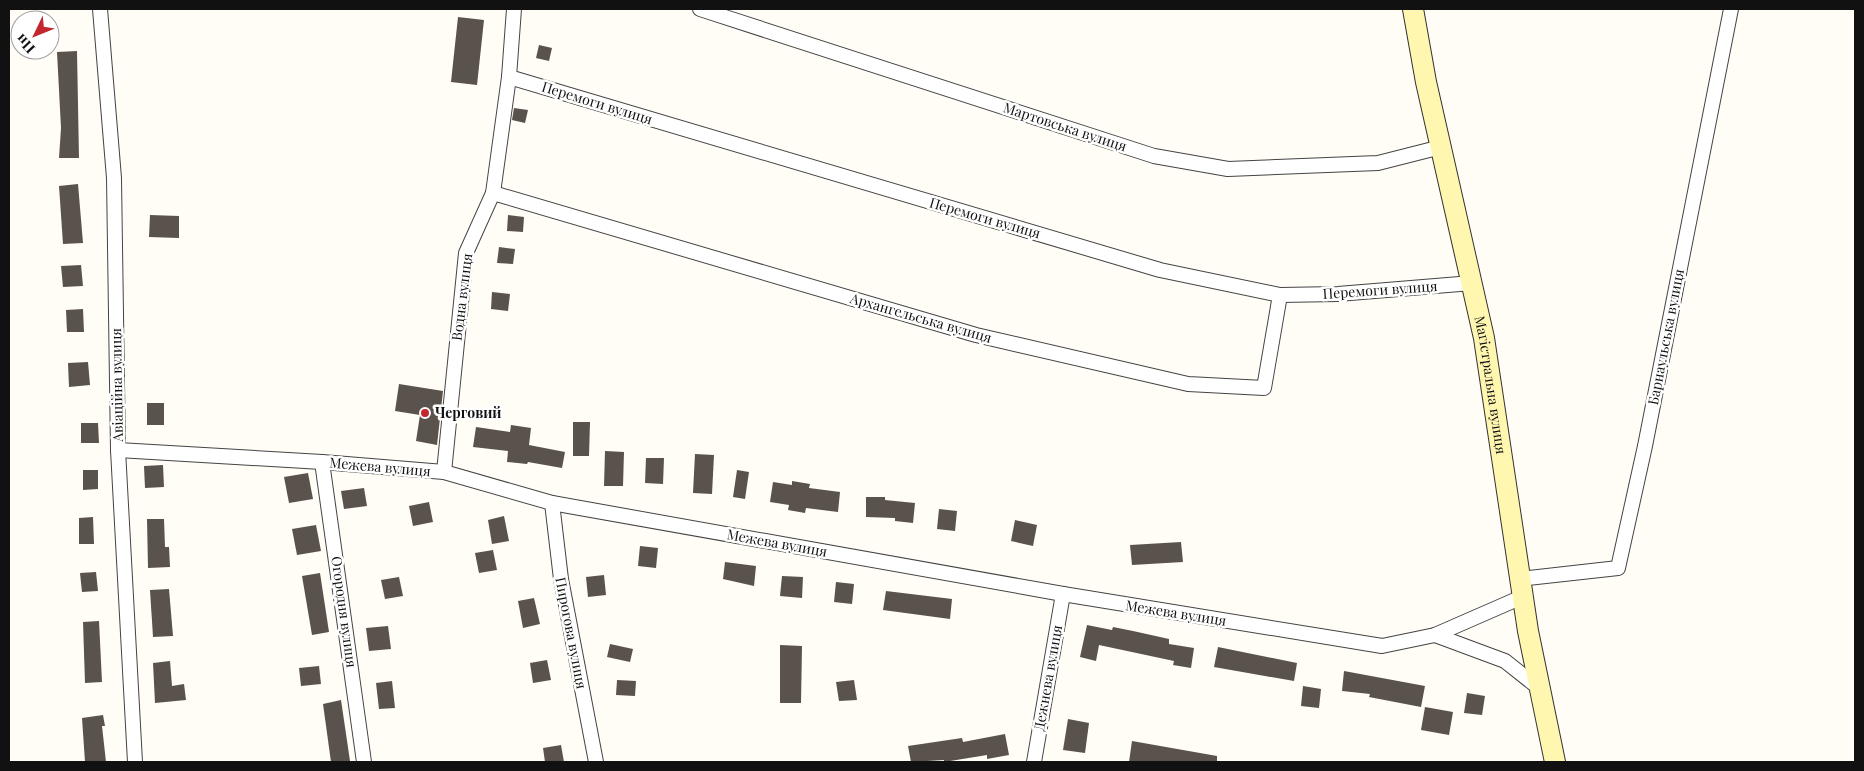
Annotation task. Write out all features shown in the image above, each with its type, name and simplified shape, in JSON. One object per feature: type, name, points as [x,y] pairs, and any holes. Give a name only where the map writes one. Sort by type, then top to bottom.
[{"type":"main road","name":"Магістральна вулиця","points":[[1413,9],[1426,82],[1484,338],[1521,588],[1539,688],[1555,762]]},
{"type":"street","name":"Авіаційна вулиця","points":[[100,9],[114,178],[118,450],[135,762]]},
{"type":"street","name":"Водна вулиця","points":[[444,472],[466,252],[493,193],[509,77],[514,9]]},
{"type":"street","name":"Мартовська вулиця","points":[[700,9],[1154,156],[1228,168],[1378,163],[1441,147]]},
{"type":"street","name":"Барнаульська вулиця","points":[[1521,588],[1618,568],[1645,446],[1731,9]]},
{"type":"street","name":"Перемоги вулиця","points":[[509,77],[1160,270],[1280,295],[1338,294],[1472,284]]},
{"type":"street","name":"Архангельська вулиця","points":[[493,193],[976,335],[1188,384],[1264,388],[1280,295]]},
{"type":"street","name":"Межева вулиця","points":[[118,450],[322,462],[444,472],[552,503],[1063,594],[1382,646],[1434,635],[1521,588]]},
{"type":"street","name":"Огородня вулиця","points":[[322,462],[364,762]]},
{"type":"street","name":"Пирогова вулиця","points":[[552,503],[560,579],[596,762]]},
{"type":"street","name":"Дежнева вулиця","points":[[1034,762],[1063,594]]},
{"type":"street","points":[[1434,635],[1505,661],[1539,688]]},
{"type":"building","points":[[458,17],[484,20],[477,85],[451,82]]},
{"type":"building","points":[[539,45],[552,48],[549,61],[536,58]]},
{"type":"building","points":[[77,51],[79,158],[59,158],[61,128],[57,60],[60,60],[60,52]]},
{"type":"building","points":[[514,108],[528,110],[525,123],[512,120]]},
{"type":"building","points":[[78,184],[83,243],[63,244],[59,186]]},
{"type":"building","points":[[150,215],[179,216],[179,238],[149,237]]},
{"type":"building","points":[[508,215],[524,217],[523,232],[507,231]]},
{"type":"building","points":[[499,247],[515,249],[513,264],[497,263]]},
{"type":"building","points":[[81,265],[83,286],[63,287],[61,266]]},
{"type":"building","points":[[492,292],[510,294],[508,311],[491,309]]},
{"type":"building","points":[[83,309],[84,332],[67,332],[66,310]]},
{"type":"building","points":[[88,362],[90,385],[69,387],[68,363]]},
{"type":"building","name":"Черговий","points":[[399,384],[443,391],[437,445],[416,441],[420,415],[395,411]]},
{"type":"building","points":[[147,403],[164,403],[164,425],[147,425]]},
{"type":"building","points":[[573,422],[590,422],[589,456],[573,456]]},
{"type":"building","points":[[81,423],[98,423],[99,443],[81,443]]},
{"type":"building","points":[[511,425],[531,428],[529,445],[565,452],[562,468],[528,462],[527,464],[507,462],[508,451],[473,447],[476,427],[510,432]]},
{"type":"building","points":[[605,451],[624,452],[623,486],[604,486]]},
{"type":"building","points":[[695,454],[714,455],[712,494],[693,493]]},
{"type":"building","points":[[646,458],[664,458],[663,484],[645,483]]},
{"type":"building","points":[[163,465],[164,487],[145,488],[144,466]]},
{"type":"building","points":[[83,470],[98,470],[98,489],[83,490]]},
{"type":"building","points":[[737,470],[749,472],[745,499],[733,497]]},
{"type":"building","points":[[308,473],[313,499],[289,503],[284,477]]},
{"type":"building","points":[[792,481],[810,484],[809,488],[840,492],[838,512],[806,508],[805,513],[788,510],[789,505],[770,502],[773,482],[792,485]]},
{"type":"building","points":[[364,488],[367,506],[344,509],[341,491]]},
{"type":"building","points":[[866,497],[885,497],[885,500],[915,503],[913,523],[895,521],[895,518],[866,517]]},
{"type":"building","points":[[429,502],[433,522],[413,526],[409,506]]},
{"type":"building","points":[[939,509],[957,511],[955,531],[937,529]]},
{"type":"building","points":[[504,516],[509,541],[492,544],[488,520]]},
{"type":"building","points":[[93,517],[94,544],[79,544],[79,518]]},
{"type":"building","points":[[147,519],[164,519],[165,547],[169,547],[170,567],[148,568]]},
{"type":"building","points":[[1015,520],[1037,525],[1033,546],[1011,541]]},
{"type":"building","points":[[316,525],[321,551],[297,555],[292,529]]},
{"type":"building","points":[[1181,542],[1183,562],[1132,565],[1130,545]]},
{"type":"building","points":[[640,546],[658,548],[656,568],[638,566]]},
{"type":"building","points":[[493,550],[497,570],[479,573],[475,553]]},
{"type":"building","points":[[725,562],[756,566],[754,586],[723,579]]},
{"type":"building","points":[[96,572],[98,591],[82,592],[80,573]]},
{"type":"building","points":[[320,573],[329,632],[312,635],[302,576]]},
{"type":"building","points":[[604,575],[606,595],[588,597],[586,577]]},
{"type":"building","points":[[782,576],[803,577],[802,598],[780,596]]},
{"type":"building","points":[[399,577],[403,596],[385,599],[381,580]]},
{"type":"building","points":[[836,582],[854,584],[852,604],[834,602]]},
{"type":"building","points":[[169,589],[173,636],[153,637],[150,590]]},
{"type":"building","points":[[886,591],[952,599],[950,619],[883,610]]},
{"type":"building","points":[[534,598],[540,624],[523,628],[518,601]]},
{"type":"building","points":[[99,621],[102,682],[85,683],[83,622]]},
{"type":"building","points":[[1087,625],[1112,630],[1113,627],[1133,631],[1169,639],[1169,644],[1194,648],[1191,668],[1173,665],[1174,661],[1099,645],[1096,661],[1080,657]]},
{"type":"building","points":[[388,626],[391,649],[369,651],[366,628]]},
{"type":"building","points":[[610,644],[633,649],[630,662],[607,657]]},
{"type":"building","points":[[780,645],[802,646],[801,703],[780,703]]},
{"type":"building","points":[[1218,647],[1297,663],[1294,681],[1214,667]]},
{"type":"building","points":[[547,660],[551,680],[533,683],[530,663]]},
{"type":"building","points":[[170,661],[172,686],[184,684],[186,700],[155,703],[153,663]]},
{"type":"building","points":[[319,666],[321,684],[301,686],[299,668]]},
{"type":"building","points":[[1344,671],[1425,686],[1421,707],[1369,697],[1370,694],[1342,691]]},
{"type":"building","points":[[617,680],[636,681],[635,696],[616,695]]},
{"type":"building","points":[[854,680],[857,700],[839,701],[836,682]]},
{"type":"building","points":[[392,681],[395,708],[379,709],[376,683]]},
{"type":"building","points":[[1303,686],[1321,689],[1319,708],[1301,706]]},
{"type":"building","points":[[1467,693],[1485,696],[1482,715],[1464,713]]},
{"type":"building","points":[[341,700],[350,761],[331,762],[323,704]]},
{"type":"building","points":[[1425,707],[1453,712],[1449,735],[1421,730]]},
{"type":"building","points":[[103,715],[105,726],[102,726],[106,762],[85,762],[82,718]]},
{"type":"building","points":[[1068,719],[1089,723],[1085,753],[1063,750]]},
{"type":"building","points":[[1005,734],[1009,755],[987,759],[987,755],[944,762],[944,760],[911,762],[908,746],[962,738],[963,742]]},
{"type":"building","points":[[1132,741],[1217,756],[1217,762],[1129,762]]},
{"type":"building","points":[[561,745],[564,762],[545,762],[543,748]]},
{"type":"place","name":"Черговий","points":[[425,413]]}]
